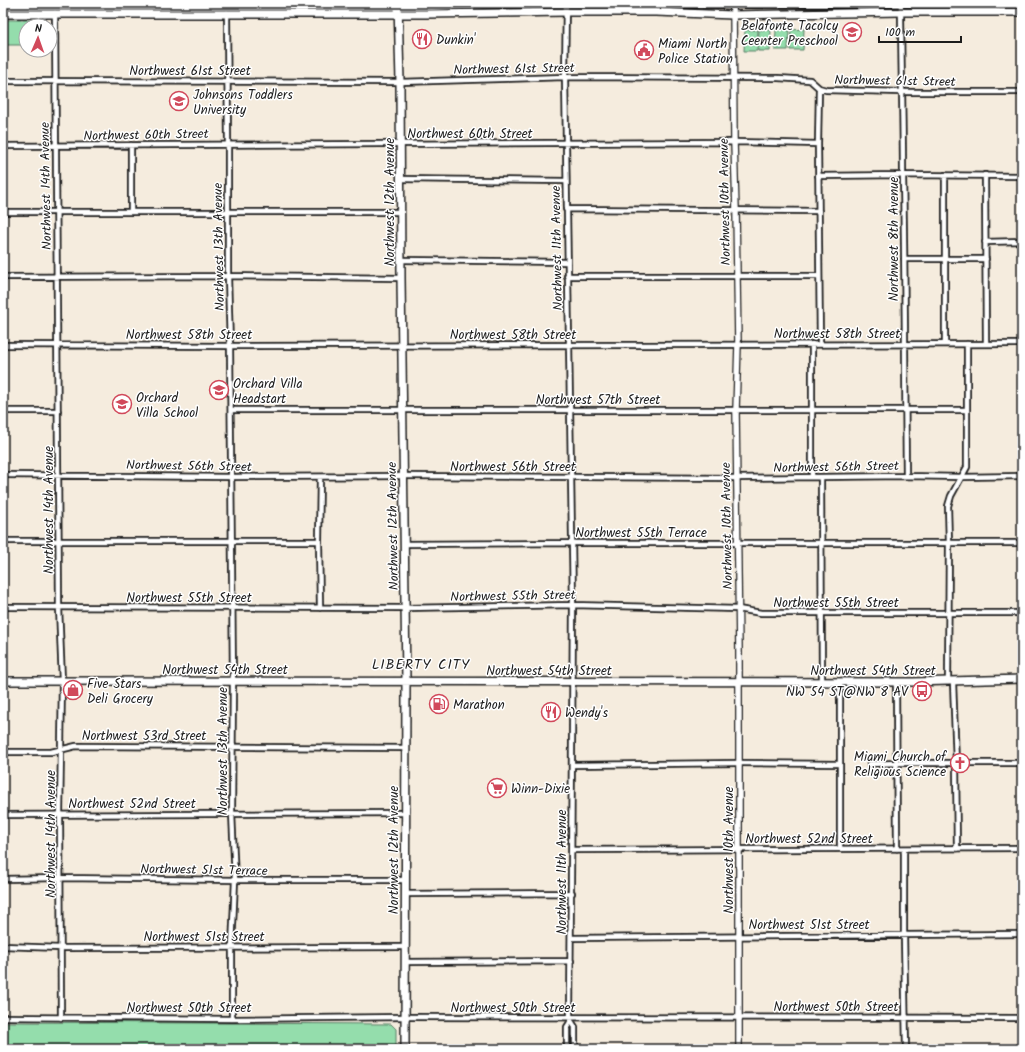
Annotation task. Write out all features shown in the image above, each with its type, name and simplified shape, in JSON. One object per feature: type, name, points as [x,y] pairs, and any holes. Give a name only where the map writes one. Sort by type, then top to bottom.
[{"type":"main road","points":[[3,14],[55,8],[164,4],[1022,4]]},
{"type":"main road","name":"Northwest 12th Avenue","points":[[398,4],[406,681],[405,1049]]},
{"type":"main road","points":[[3,6],[227,14],[656,12],[733,15],[901,12],[1022,12]]},
{"type":"main road","name":"Northwest 54th Street","points":[[3,681],[950,682],[1022,680]]},
{"type":"street","name":"Northwest 8th Avenue","points":[[901,3],[906,476]]},
{"type":"street","name":"Northwest 11th Avenue","points":[[566,4],[564,77],[573,605],[571,1020],[567,1027],[567,1049]]},
{"type":"street","name":"Northwest 10th Avenue","points":[[733,4],[738,344],[736,410],[739,682],[739,1049]]},
{"type":"street","name":"Northwest 13th Avenue","points":[[226,5],[228,81],[227,212],[232,540],[232,813],[235,880],[232,947],[232,1019]]},
{"type":"street","name":"Northwest 14th Avenue","points":[[55,8],[59,607],[62,681],[60,815],[61,1018]]},
{"type":"street","name":"Northwest 61st Street","points":[[3,81],[400,82],[564,77],[733,78],[810,80],[819,88],[826,90],[901,92],[1022,92]]},
{"type":"street","points":[[819,88],[818,176],[820,344]]},
{"type":"street","name":"Northwest 60th Street","points":[[3,146],[734,142],[818,144]]},
{"type":"street","points":[[131,145],[131,212]]},
{"type":"street","points":[[944,175],[945,344]]},
{"type":"street","points":[[985,175],[986,344]]},
{"type":"street","points":[[818,176],[1022,176]]},
{"type":"street","points":[[400,179],[566,181]]},
{"type":"street","points":[[566,209],[819,211]]},
{"type":"street","points":[[3,212],[401,212]]},
{"type":"street","points":[[986,242],[1022,241]]},
{"type":"street","points":[[904,259],[986,259]]},
{"type":"street","points":[[401,260],[567,262]]},
{"type":"street","points":[[3,277],[228,276],[401,278]]},
{"type":"street","points":[[567,276],[819,276]]},
{"type":"street","points":[[812,344],[812,477]]},
{"type":"street","points":[[956,849],[956,763],[950,682],[948,613],[948,506],[951,496],[967,467],[967,344]]},
{"type":"street","name":"Northwest 58th Street","points":[[3,345],[230,346],[1022,344]]},
{"type":"street","name":"Northwest 57th Street","points":[[231,410],[966,410]]},
{"type":"street","points":[[3,411],[58,411]]},
{"type":"street","name":"Northwest 56th Street","points":[[3,475],[737,478],[1022,476]]},
{"type":"street","points":[[320,477],[320,608]]},
{"type":"street","points":[[821,477],[822,682]]},
{"type":"street","points":[[3,541],[319,541]]},
{"type":"street","name":"Northwest 55th Terrace","points":[[404,544],[1022,543]]},
{"type":"street","name":"Northwest 55th Street","points":[[3,607],[405,608],[573,605],[738,609],[762,613],[1022,613]]},
{"type":"street","points":[[840,682],[840,849]]},
{"type":"street","points":[[896,682],[897,849]]},
{"type":"street","name":"Northwest 53rd Street","points":[[3,752],[51,752],[76,746],[406,748]]},
{"type":"street","points":[[573,765],[738,763],[840,764]]},
{"type":"street","points":[[870,764],[1022,763]]},
{"type":"street","name":"Northwest 52nd Street","points":[[3,815],[405,813]]},
{"type":"street","name":"Northwest 52nd Street","points":[[572,850],[1022,848]]},
{"type":"street","points":[[904,849],[906,1049]]},
{"type":"street","name":"Northwest 51st Terrace","points":[[3,879],[405,880]]},
{"type":"street","points":[[405,894],[572,893]]},
{"type":"street","name":"Northwest 51st Street","points":[[572,938],[1022,934]]},
{"type":"street","name":"Northwest 51st Street","points":[[3,946],[61,948],[405,947]]},
{"type":"street","points":[[405,962],[571,961]]},
{"type":"street","name":"Northwest 50th Street","points":[[3,1017],[232,1019],[405,1017],[571,1020],[739,1017],[1022,1018]]},
{"type":"street","name":"Northwest 11th Avenue","points":[[571,1020],[575,1027],[575,1049]]},
{"type":"green space","points":[[3,20],[18,20],[18,45],[3,45]]},
{"type":"green space","points":[[789,29],[788,50],[775,50],[776,30]]},
{"type":"green space","points":[[804,29],[803,50],[790,50],[791,30]]},
{"type":"green space","points":[[745,30],[758,30],[757,51],[744,51]]},
{"type":"green space","points":[[759,30],[771,30],[770,51],[758,51]]},
{"type":"green space","points":[[3,1022],[391,1024],[396,1029],[396,1049],[3,1049]]},
{"type":"place","name":"Belafonte Tacolcy Ceenter Preschool","points":[[852,32]]},
{"type":"place","name":"Dunkin'","points":[[422,39]]},
{"type":"place","name":"Miami North Police Station","points":[[644,50]]},
{"type":"place","name":"Johnsons Toddlers University","points":[[179,101]]},
{"type":"place","name":"Orchard Villa Headstart","points":[[219,390]]},
{"type":"place","name":"Orchard Villa School","points":[[122,404]]},
{"type":"place","name":"Five Stars Deli Grocery","points":[[73,690]]},
{"type":"place","name":"NW 54 ST@NW 8 AV","points":[[922,691]]},
{"type":"place","name":"Marathon","points":[[439,704]]},
{"type":"place","name":"Wendy's","points":[[551,712]]},
{"type":"place","name":"Miami Church of Religious Science","points":[[960,763]]},
{"type":"place","name":"Winn-Dixie","points":[[497,788]]},
{"type":"district","name":"LIBERTY CITY","points":[[421,664]]}]
